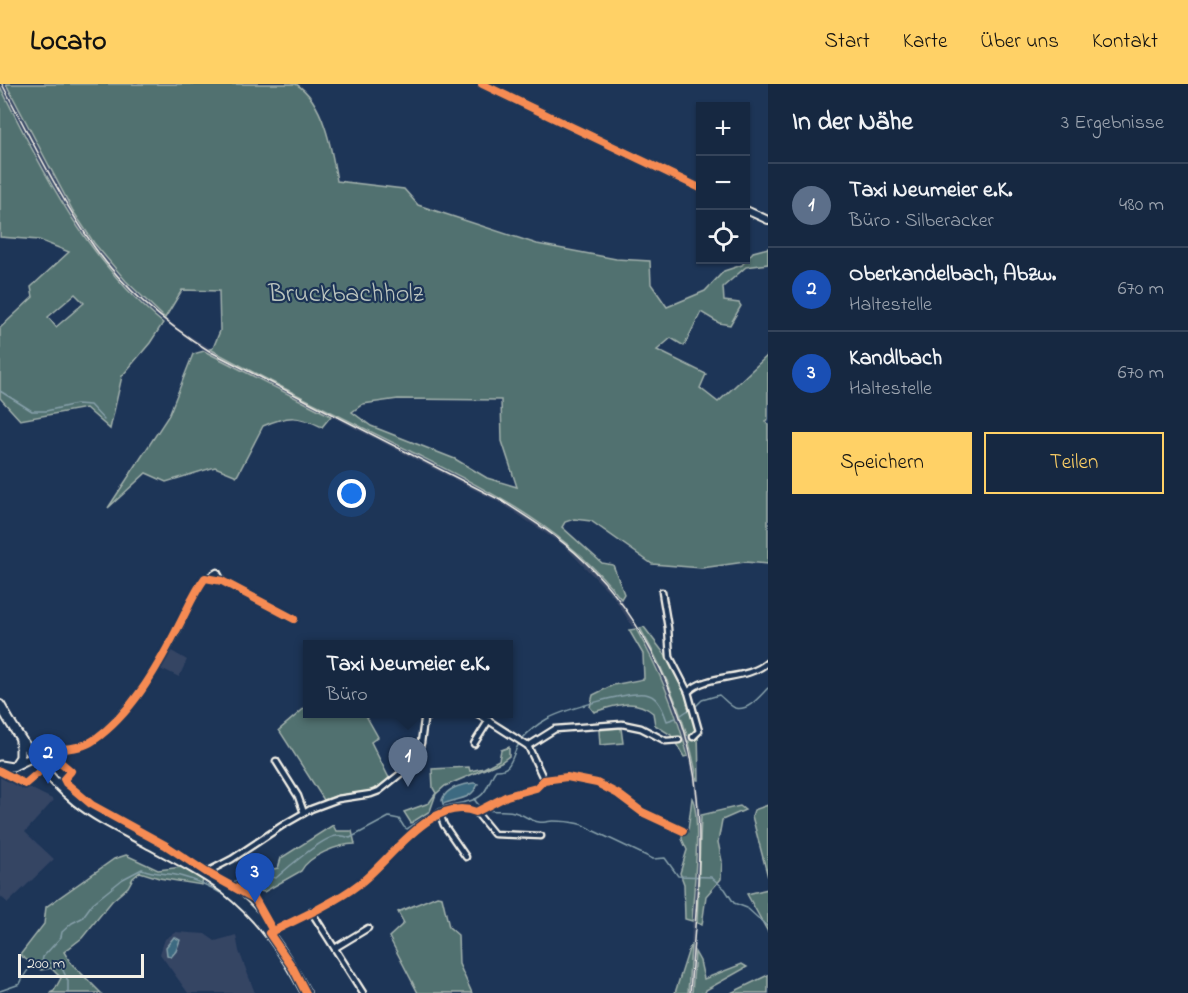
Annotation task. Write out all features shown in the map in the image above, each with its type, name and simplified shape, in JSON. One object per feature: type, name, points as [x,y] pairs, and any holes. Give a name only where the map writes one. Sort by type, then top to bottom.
[{"type":"main road","points":[[0,705],[20,740],[33,757],[54,781],[80,804],[203,874],[226,890],[271,932],[306,993]]},
{"type":"main road","points":[[15,766],[20,757],[20,740]]},
{"type":"main road","points":[[0,765],[15,766],[33,757]]},
{"type":"street","points":[[482,84],[696,186]]},
{"type":"street","points":[[750,212],[768,220]]},
{"type":"street","points":[[33,757],[48,750],[80,746],[92,741],[116,720],[146,684],[205,578],[217,572],[222,581],[294,619]]},
{"type":"street","points":[[662,592],[668,628],[669,657],[688,692],[699,724],[699,731],[693,737]]},
{"type":"street","points":[[688,692],[698,685],[753,672],[768,662]]},
{"type":"street","points":[[203,874],[232,859],[304,813],[338,799],[379,791],[406,769],[419,751],[426,718]]},
{"type":"street","points":[[485,718],[528,746],[544,780]]},
{"type":"street","points":[[474,744],[489,720]]},
{"type":"street","points":[[528,746],[555,729],[622,724],[641,728],[666,741],[679,740]]},
{"type":"street","points":[[399,745],[396,750],[406,769]]},
{"type":"street","points":[[276,761],[298,796],[304,813]]},
{"type":"street","points":[[476,812],[507,796],[536,788],[544,780],[567,777],[597,783],[618,794],[642,812],[683,831]]},
{"type":"street","points":[[226,890],[233,886],[255,899],[271,932],[359,884],[422,824],[440,814],[471,810],[476,812],[494,834],[542,836]]},
{"type":"street","points":[[440,814],[444,825],[466,857]]},
{"type":"street","points":[[311,911],[363,993]]},
{"type":"street","points":[[335,948],[368,927]]},
{"type":"shaded area","points":[[0,84],[6,84],[73,211],[94,243],[126,281],[165,318],[185,333],[235,363],[504,499],[551,529],[568,543],[621,599],[657,658],[672,691],[696,773],[701,815],[692,993],[688,993],[697,840],[693,776],[672,704],[649,652],[613,596],[564,546],[504,505],[204,351],[142,305],[88,244],[43,168]]},
{"type":"shaded area","points":[[168,649],[187,660],[179,677],[167,671],[156,670]]},
{"type":"shaded area","points":[[0,773],[54,800],[25,832],[54,859],[8,903],[0,896]]},
{"type":"shaded area","points":[[478,784],[468,796],[443,804],[444,796],[451,789]]},
{"type":"shaded area","points":[[176,932],[205,934],[215,941],[236,935],[239,951],[255,993],[188,993],[160,954],[165,939]]},
{"type":"shaded area","points":[[174,937],[180,940],[171,957],[167,955],[166,947]]},
{"type":"green space","name":"Bruckbachholz","points":[[6,84],[296,84],[314,102],[320,114],[329,142],[337,181],[404,189],[418,205],[537,244],[616,259],[650,261],[651,284],[667,307],[705,291],[724,271],[743,264],[750,264],[750,256],[753,252],[768,248],[768,264],[746,267],[723,287],[724,301],[739,303],[741,306],[730,325],[719,323],[701,312],[684,346],[671,338],[657,350],[706,374],[700,388],[718,402],[768,355],[768,419],[765,421],[768,425],[768,564],[745,562],[702,568],[652,564],[591,521],[574,519],[565,522],[562,527],[602,563],[613,565],[624,594],[621,599],[576,551],[497,496],[210,349],[213,348],[220,331],[219,291],[182,290],[165,318],[126,281],[94,243],[73,211]],"holes":[[[398,399],[501,400],[502,441],[517,487],[487,478],[455,459],[371,426],[352,412],[363,404]]]},
{"type":"green space","points":[[0,86],[69,214],[112,272],[136,299],[163,323],[150,343],[122,376],[110,429],[86,408],[20,420],[0,398],[0,328],[33,297],[31,287],[69,252],[39,240],[0,237]],"holes":[[[75,294],[84,303],[56,327],[48,317]]]},
{"type":"green space","points":[[204,351],[331,416],[322,427],[306,420],[293,418],[263,426],[237,476],[215,467],[166,482],[146,473],[108,508],[169,415],[193,354]]},
{"type":"green space","points":[[644,627],[666,656],[690,702],[698,729],[699,780],[697,780],[689,740],[676,701],[640,628]]},
{"type":"green space","points":[[636,629],[666,691],[688,756],[684,757],[671,735],[655,725],[653,713],[646,708],[625,704],[594,712],[590,707],[593,695],[613,685],[644,679],[643,654],[629,630]]},
{"type":"green space","points":[[303,709],[303,718],[367,718],[378,737],[371,742],[390,780],[372,792],[338,795],[324,800],[279,730]]},
{"type":"green space","points":[[621,728],[623,743],[600,745],[599,730]]},
{"type":"green space","points":[[509,747],[509,756],[501,762],[445,786],[436,794],[430,811],[411,823],[404,812],[429,803],[436,793],[433,788],[432,769],[469,767],[470,771],[484,768],[499,760],[501,750]]},
{"type":"green space","points":[[692,798],[695,807],[697,838],[692,921],[685,919],[684,884],[680,873],[687,850],[682,839],[683,831],[688,830]]},
{"type":"green space","points":[[768,805],[768,877],[752,816],[754,810]]},
{"type":"green space","points":[[740,806],[745,810],[722,820],[718,842],[722,861],[721,879],[706,896],[702,925],[697,923],[701,815]]},
{"type":"green space","points":[[333,825],[336,831],[352,831],[355,844],[333,849],[317,856],[310,860],[301,871],[264,892],[241,886],[242,873],[251,867],[259,872],[278,868],[281,858]]},
{"type":"green space","points":[[126,855],[158,870],[182,867],[203,878],[202,885],[159,878],[140,872],[112,901],[82,938],[64,952],[70,962],[101,993],[50,993],[54,991],[61,978],[51,968],[41,970],[20,955],[44,924],[46,907],[114,859]]},
{"type":"green space","points":[[768,889],[768,932],[747,894]]},
{"type":"green space","points":[[437,896],[442,897],[449,927],[458,935],[459,964],[472,993],[418,993],[389,937],[404,923],[398,912]]},
{"type":"green space","points":[[691,946],[688,993],[675,993],[689,949]]},
{"type":"green space","points":[[695,952],[700,961],[704,979],[742,964],[747,967],[706,990],[705,993],[692,993]]},
{"type":"green space","points":[[768,975],[768,993],[731,993]]},
{"type":"waterway","points":[[0,391],[32,411],[46,411],[76,404],[90,405],[104,420]]},
{"type":"waterway","points":[[696,706],[702,700],[719,695],[735,708],[745,708],[768,688]]},
{"type":"waterway","points":[[522,739],[537,725],[556,715],[598,701],[629,695],[649,695],[661,706],[667,721],[676,718]]},
{"type":"waterway","points":[[681,715],[690,709]]},
{"type":"waterway","points":[[434,812],[445,806],[474,800],[482,794],[496,770],[502,770],[509,765],[519,744]]},
{"type":"waterway","points":[[474,799],[484,809],[511,811],[541,822],[558,821],[580,824],[653,859],[665,858],[678,876],[711,877],[725,889],[734,903],[747,908],[768,927]]},
{"type":"waterway","points":[[232,883],[244,876],[276,878],[322,842],[338,836],[350,838],[389,817],[399,819],[407,829],[430,814]]},
{"type":"waterway","points":[[42,962],[43,957],[61,937],[62,932],[82,918],[93,903],[123,879],[142,869],[175,875],[206,885],[220,893],[222,891]]},
{"type":"waterway","points":[[0,991],[20,984],[31,967],[46,963],[60,964],[68,981],[68,993]]},
{"type":"tunnel","points":[[679,740],[693,737]]},
{"type":"railway","points":[[2,84],[46,168],[82,229],[107,264],[148,306],[211,352],[502,501],[574,552],[605,583],[626,609],[644,638],[674,701],[693,765],[699,845],[690,993]]},
{"type":"cycle path","points":[[482,84],[696,186]]},
{"type":"cycle path","points":[[33,757],[48,751],[87,744],[120,717],[151,676],[205,578],[222,581],[294,619]]},
{"type":"cycle path","points":[[0,771],[25,784],[53,760],[59,761],[71,771],[64,779],[66,783],[92,805],[165,845],[206,872],[255,899],[273,931]]},
{"type":"cycle path","points":[[306,993],[293,968],[269,933],[350,891],[371,874],[412,833],[443,813],[460,809],[476,812],[507,796],[536,788],[544,780],[567,777],[597,783],[618,794],[642,812],[683,831]]},
{"type":"place","name":"Oberkandelbach, Abzw.","points":[[48,784]]},
{"type":"place","name":"Taxi Neumeier e.K.","points":[[408,787]]},
{"type":"place","name":"Kandlbach","points":[[255,903]]}]
